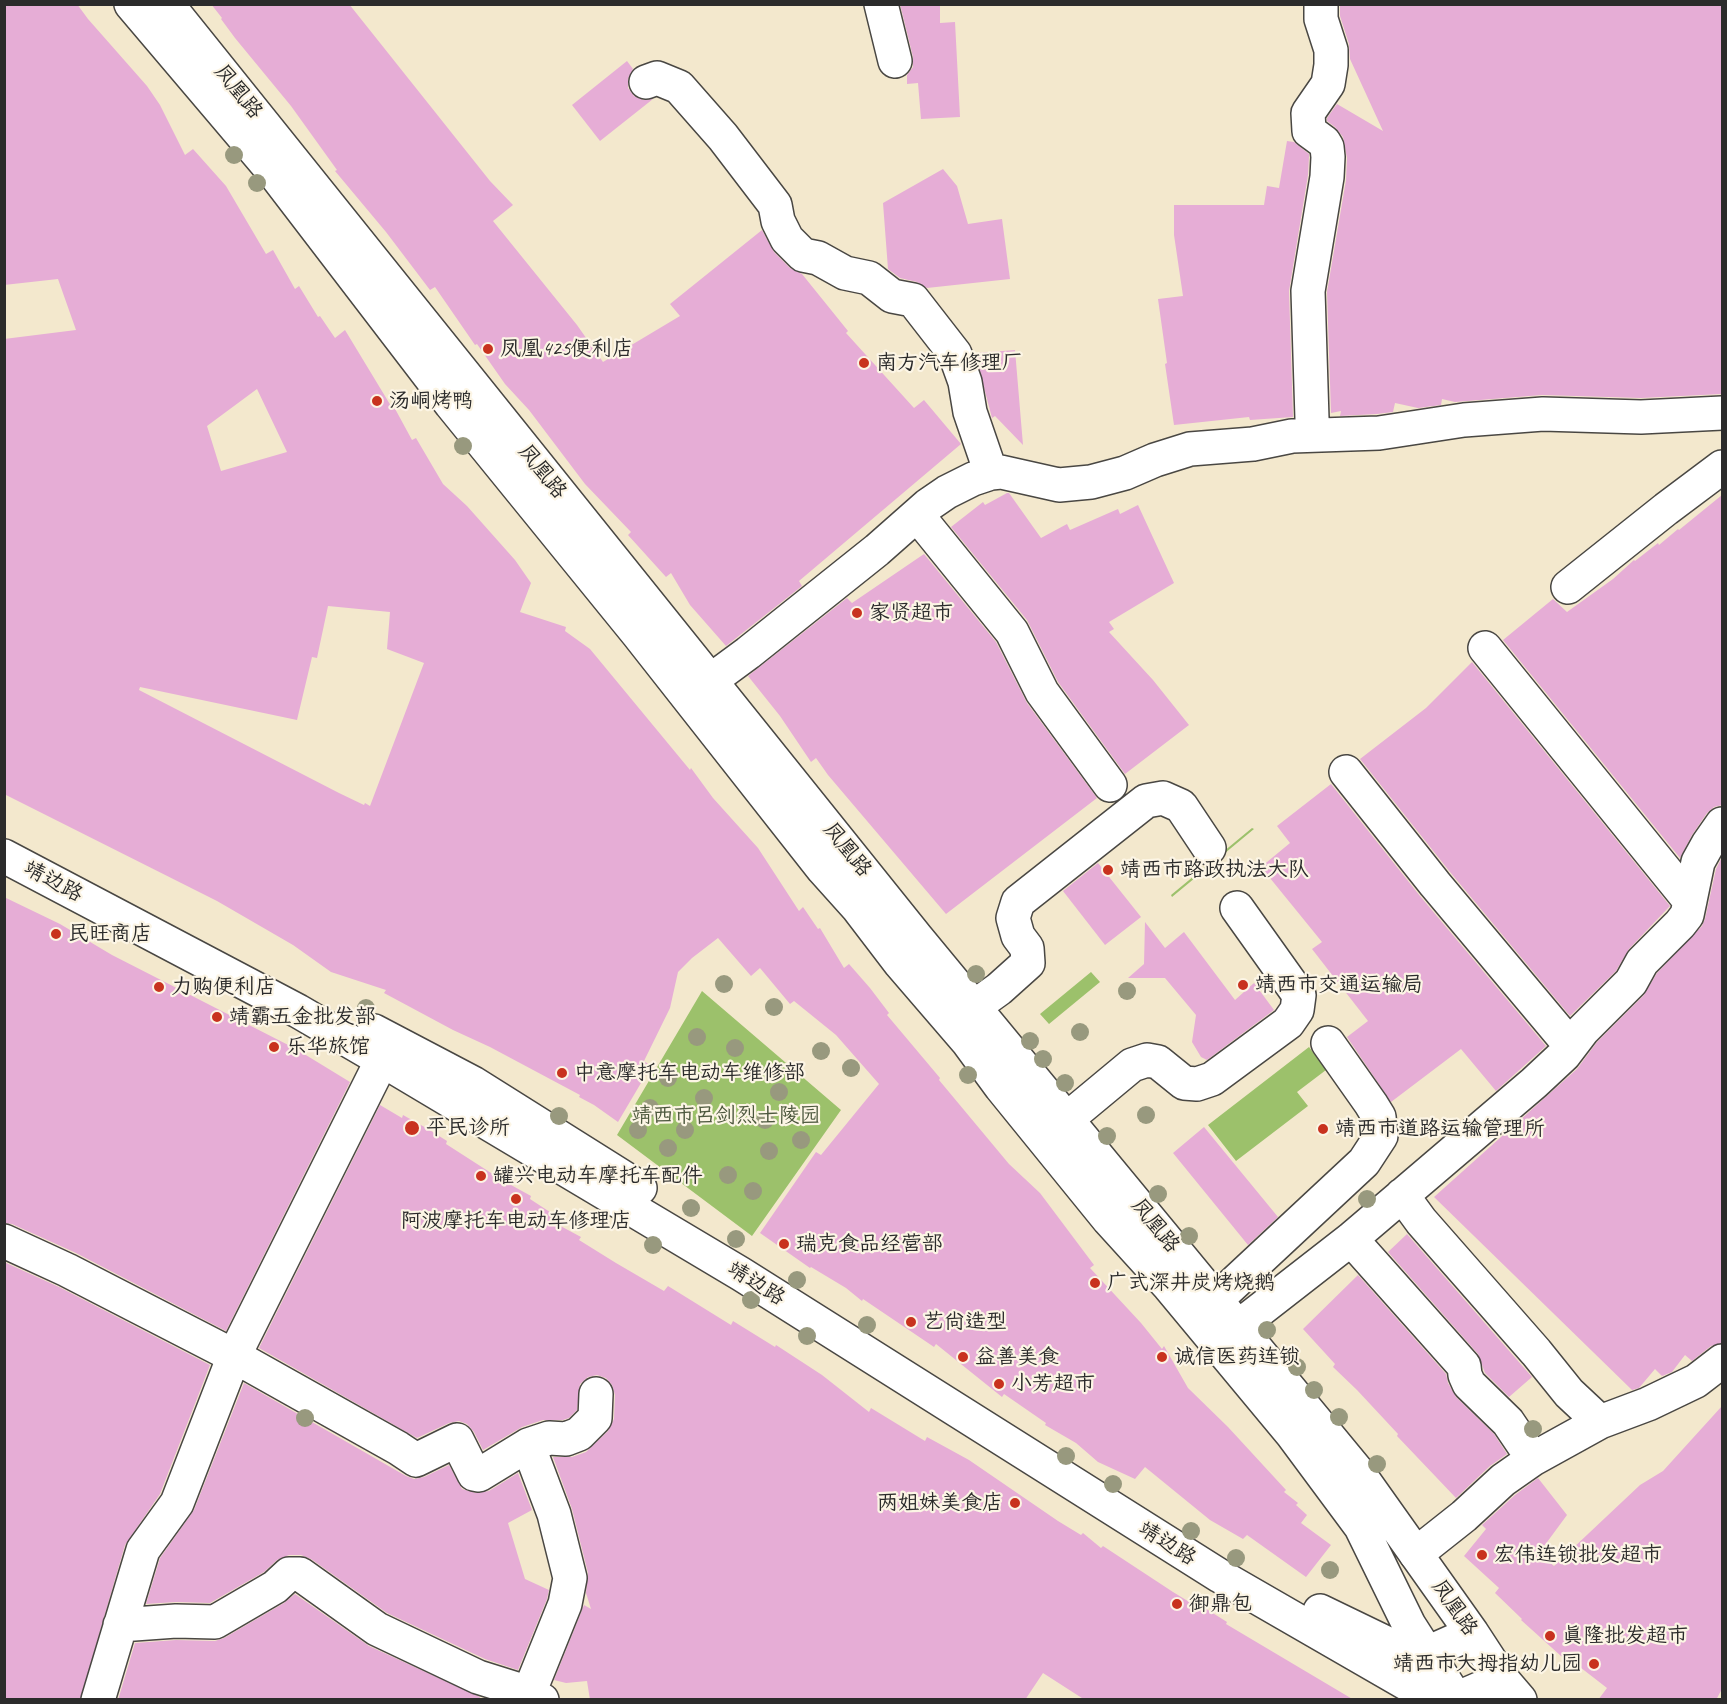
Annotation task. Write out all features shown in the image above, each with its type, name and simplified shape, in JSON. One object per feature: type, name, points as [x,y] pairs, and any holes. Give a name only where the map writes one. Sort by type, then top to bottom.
[{"type":"main road","name":"凤凰路","points":[[131,4],[271,169],[451,404],[639,634],[900,963],[968,1042],[1101,1210],[1169,1286],[1292,1434],[1361,1527],[1408,1625],[1457,1699]]},
{"type":"main road","name":"凤凰路","points":[[167,4],[974,1007],[1357,1471],[1511,1689]]},
{"type":"main road","points":[[881,4],[896,61]]},
{"type":"main road","points":[[1315,435],[1312,419],[1308,291],[1327,177],[1328,157],[1324,141],[1310,131],[1308,113],[1328,84],[1331,65],[1331,50],[1321,19],[1321,4]]},
{"type":"main road","points":[[646,82],[657,78],[679,87],[723,137],[775,205],[778,221],[787,239],[803,255],[818,258],[845,273],[869,278],[891,296],[913,300],[955,354],[970,412],[991,473]]},
{"type":"main road","points":[[710,681],[748,653],[928,506],[948,492],[991,473],[1001,472],[1059,485],[1091,482],[1125,473],[1155,460],[1190,449],[1253,444],[1292,436],[1379,433],[1464,420],[1543,414],[1641,417],[1722,413]]},
{"type":"main road","points":[[1568,587],[1722,467]]},
{"type":"main road","points":[[918,516],[1012,632],[1042,692],[1110,785]]},
{"type":"main road","points":[[1485,648],[1690,901]]},
{"type":"main road","points":[[1346,772],[1435,884],[1570,1045]]},
{"type":"main road","points":[[974,1007],[999,989],[1028,963],[1027,948],[1018,936],[1013,918],[1018,902],[1146,801],[1163,798],[1181,806],[1209,848]]},
{"type":"main road","points":[[1238,1327],[1351,1239],[1564,1055],[1570,1045],[1600,1012],[1631,982],[1642,962],[1680,924],[1689,909],[1698,862],[1722,825]]},
{"type":"main road","name":"靖边路","points":[[4,838],[473,1083],[755,1260],[1239,1572],[1409,1654],[1427,1653]]},
{"type":"main road","name":"靖边路","points":[[4,856],[298,1011],[741,1274],[1220,1576],[1416,1689],[1457,1699]]},
{"type":"main road","points":[[1067,1119],[1132,1065],[1147,1060],[1158,1062],[1184,1083],[1197,1084],[1212,1079],[1288,1023],[1297,1010],[1299,995],[1237,908]]},
{"type":"main road","points":[[1216,1300],[1364,1162],[1382,1136],[1378,1118],[1371,1104],[1328,1043]]},
{"type":"main road","points":[[98,1700],[142,1550],[177,1503],[234,1356],[382,1060]]},
{"type":"main road","points":[[1402,1196],[1569,1393],[1600,1422]]},
{"type":"main road","points":[[1351,1239],[1464,1366],[1469,1384],[1508,1422],[1533,1459]]},
{"type":"main road","points":[[4,1241],[77,1275],[234,1356],[416,1460],[457,1440],[474,1474],[479,1475],[528,1445],[549,1438],[566,1439],[579,1434],[595,1418],[596,1394]]},
{"type":"main road","points":[[1416,1554],[1464,1516],[1503,1480],[1533,1459],[1600,1422],[1633,1410],[1696,1381],[1722,1361]]},
{"type":"main road","points":[[120,1625],[176,1621],[215,1622],[274,1587],[289,1574],[300,1574],[377,1629],[478,1677],[536,1696],[565,1604],[570,1578],[554,1514],[528,1445]]},
{"type":"main road","points":[[1427,1653],[1472,1633]]},
{"type":"main road","points":[[1457,1699],[1511,1689]]},
{"type":"green space","points":[[1252,828],[1254,829],[1172,897],[1171,895]]},
{"type":"green space","points":[[1091,972],[1100,982],[1049,1024],[1040,1014]]},
{"type":"green space","name":"靖西市吕剑烈士陵园","points":[[702,991],[841,1110],[752,1236],[617,1135]]},
{"type":"green space","points":[[1309,1047],[1326,1070],[1297,1092],[1308,1106],[1236,1161],[1208,1125]]},
{"type":"building","points":[[4,4],[77,4],[147,86],[160,105],[185,155],[193,149],[226,186],[266,254],[273,250],[295,289],[299,286],[318,317],[320,316],[335,338],[345,330],[391,406],[393,405],[412,440],[416,438],[443,484],[467,506],[515,560],[531,583],[520,612],[566,627],[565,631],[590,649],[690,770],[691,768],[713,798],[758,848],[799,911],[803,907],[818,929],[820,928],[844,968],[849,964],[870,988],[889,1013],[887,1015],[940,1078],[939,1080],[1009,1164],[1040,1193],[1094,1265],[1090,1268],[1162,1349],[1164,1346],[1188,1388],[1228,1427],[1286,1490],[1284,1492],[1298,1503],[1296,1505],[1307,1515],[1301,1523],[1331,1545],[1306,1577],[1247,1535],[1243,1539],[1210,1520],[1145,1467],[1135,1479],[1098,1462],[1076,1443],[1045,1425],[1046,1423],[1004,1394],[1002,1397],[936,1344],[934,1347],[863,1299],[862,1301],[846,1288],[810,1268],[760,1233],[816,1152],[821,1155],[879,1084],[836,1035],[794,1001],[790,1004],[760,968],[751,976],[718,938],[678,972],[670,1008],[644,1061],[651,1066],[618,1122],[579,1097],[580,1095],[384,993],[386,990],[331,972],[293,945],[217,901],[4,794],[4,339],[76,330],[58,279],[4,285]],"holes":[[[257,389],[287,452],[221,471],[207,426]],[[328,606],[390,612],[387,649],[424,663],[370,806],[339,793],[139,690],[140,687],[297,720],[312,657],[317,658]]]},
{"type":"building","points":[[211,4],[349,4],[490,181],[513,205],[493,221],[577,325],[603,362],[680,316],[670,304],[762,230],[774,252],[790,268],[802,274],[848,331],[846,333],[914,408],[924,400],[961,444],[799,581],[802,586],[726,646],[690,605],[671,573],[666,577],[628,535],[631,532],[585,484],[529,410],[505,384],[477,344],[475,345],[435,287],[430,290],[335,171],[337,170],[291,106],[235,38]]},
{"type":"building","points":[[900,4],[940,4],[940,23],[955,22],[960,117],[921,119],[918,83],[907,84],[907,75],[913,67],[913,57]]},
{"type":"building","points":[[1340,4],[1722,4],[1722,394],[1641,398],[1542,395],[1455,402],[1442,399],[1441,405],[1418,408],[1395,403],[1393,412],[1340,416],[1341,411],[1331,413],[1327,292],[1346,180],[1347,158],[1343,137],[1327,121],[1327,118],[1337,104],[1383,131],[1350,59],[1349,44],[1340,16]]},
{"type":"building","points":[[627,61],[633,69],[628,79],[628,88],[634,96],[643,100],[653,99],[600,141],[572,105]]},
{"type":"building","points":[[1287,141],[1294,142],[1309,154],[1308,175],[1289,291],[1293,417],[1250,420],[1249,417],[1174,425],[1158,299],[1183,296],[1174,235],[1174,205],[1264,205],[1267,186],[1279,188]]},
{"type":"building","points":[[943,169],[957,186],[968,224],[1002,219],[1010,279],[927,288],[917,282],[900,278],[888,269],[883,203]]},
{"type":"building","points":[[1015,350],[1023,445],[995,416],[992,418],[977,361],[977,353]]},
{"type":"building","points":[[1007,493],[1041,538],[1067,524],[1070,530],[1118,509],[1120,514],[1138,505],[1174,583],[1109,622],[1114,629],[1109,632],[1153,680],[1189,725],[1125,774],[1058,682],[1027,620],[951,527],[983,502],[985,505]]},
{"type":"building","points":[[1722,495],[1722,805],[1714,807],[1707,813],[1680,858],[1503,640],[1553,599],[1567,612],[1613,579],[1634,560],[1679,530]]},
{"type":"building","points":[[924,554],[996,642],[1027,703],[1097,798],[946,914],[816,758],[811,762],[780,716],[748,676],[847,598],[852,603]]},
{"type":"building","points":[[1472,662],[1670,906],[1629,949],[1616,971],[1570,1016],[1450,872],[1360,759],[1426,708]]},
{"type":"building","points":[[1331,784],[1420,896],[1546,1046],[1496,1091],[1461,1049],[1391,1102],[1347,1037],[1368,1021],[1312,949],[1322,942],[1261,867],[1290,843],[1277,826]]},
{"type":"building","points":[[1722,857],[1722,1343],[1711,1346],[1692,1361],[1685,1355],[1672,1372],[1662,1376],[1655,1369],[1639,1388],[1632,1390],[1434,1197],[1577,1069],[1597,1042],[1644,995],[1657,973],[1702,926],[1716,869]]},
{"type":"building","points":[[1098,863],[1141,917],[1105,945],[1063,891]]},
{"type":"building","points":[[4,897],[60,924],[112,955],[296,1049],[350,1082],[226,1331],[76,1253],[12,1224],[4,1223]]},
{"type":"building","points":[[1145,922],[1165,948],[1184,932],[1235,1000],[1254,983],[1274,1010],[1207,1060],[1201,1057],[1192,1042],[1196,1015],[1165,978],[1128,978],[1144,964]]},
{"type":"building","points":[[380,1105],[428,1129],[447,1141],[446,1144],[531,1196],[530,1199],[556,1216],[553,1222],[581,1237],[579,1240],[616,1263],[664,1291],[668,1286],[731,1325],[733,1321],[775,1347],[776,1345],[822,1375],[869,1412],[871,1408],[925,1441],[927,1437],[969,1460],[1058,1521],[1081,1535],[1083,1533],[1101,1548],[1103,1546],[1173,1592],[1191,1603],[1192,1600],[1227,1622],[1226,1624],[1354,1700],[1085,1700],[1043,1673],[1025,1700],[590,1700],[587,1681],[566,1683],[554,1680],[584,1605],[591,1609],[586,1593],[588,1573],[572,1509],[553,1457],[572,1457],[586,1452],[608,1431],[614,1419],[615,1395],[612,1385],[606,1378],[597,1375],[588,1377],[580,1384],[577,1410],[569,1418],[543,1420],[522,1427],[483,1450],[467,1424],[459,1421],[449,1423],[417,1438],[259,1348]]},
{"type":"building","points":[[1204,1127],[1278,1217],[1248,1245],[1173,1153]]},
{"type":"building","points":[[1407,1234],[1532,1377],[1509,1397],[1485,1373],[1478,1354],[1388,1252]]},
{"type":"building","points":[[4,1262],[59,1287],[210,1365],[160,1494],[125,1545],[80,1700],[4,1700]]},
{"type":"building","points":[[1358,1275],[1446,1374],[1456,1397],[1494,1434],[1507,1454],[1490,1466],[1456,1498],[1333,1367],[1335,1364],[1303,1329]]},
{"type":"building","points":[[244,1383],[414,1479],[424,1477],[449,1465],[462,1489],[476,1493],[489,1491],[518,1473],[532,1510],[508,1523],[525,1579],[549,1590],[518,1670],[485,1659],[387,1613],[311,1559],[301,1555],[289,1555],[277,1560],[264,1572],[210,1603],[146,1604],[160,1558],[194,1510]]},
{"type":"building","points":[[1722,1406],[1722,1689],[1716,1700],[1598,1700],[1607,1688],[1576,1664],[1561,1656],[1521,1620],[1495,1593],[1499,1588],[1464,1556],[1486,1529],[1482,1525],[1538,1478],[1567,1515],[1539,1553],[1554,1566],[1640,1485],[1663,1471]]},
{"type":"building","points":[[295,1594],[369,1646],[480,1697],[479,1700],[118,1700],[135,1643],[176,1640],[215,1641],[284,1603]]},
{"type":"place","name":"凤凰425便利店","points":[[488,349]]},
{"type":"place","name":"南方汽车修理厂","points":[[864,363]]},
{"type":"place","name":"汤峒烤鸭","points":[[377,401]]},
{"type":"place","name":"家贤超市","points":[[857,613]]},
{"type":"place","name":"靖西市路政执法大队","points":[[1108,870]]},
{"type":"place","name":"民旺商店","points":[[56,934]]},
{"type":"place","name":"靖西市交通运输局","points":[[1243,985]]},
{"type":"place","name":"力购便利店","points":[[159,987]]},
{"type":"place","name":"靖霸五金批发部","points":[[217,1017]]},
{"type":"place","name":"乐华旅馆","points":[[274,1047]]},
{"type":"place","name":"中意摩托车电动车维修部","points":[[562,1073]]},
{"type":"place","name":"平民诊所","points":[[412,1128]]},
{"type":"place","name":"靖西市道路运输管理所","points":[[1323,1129]]},
{"type":"place","name":"罐兴电动车摩托车配件","points":[[481,1176]]},
{"type":"place","name":"阿波摩托车电动车修理店","points":[[516,1199]]},
{"type":"place","name":"瑞克食品经营部","points":[[784,1244]]},
{"type":"place","name":"广式深井炭烤烧鹅","points":[[1095,1283]]},
{"type":"place","name":"艺尚造型","points":[[911,1322]]},
{"type":"place","name":"益善美食","points":[[963,1357]]},
{"type":"place","name":"诚信医药连锁","points":[[1162,1357]]},
{"type":"place","name":"小芳超市","points":[[999,1384]]},
{"type":"place","name":"两姐妹美食店","points":[[1015,1503]]},
{"type":"place","name":"宏伟连锁批发超市","points":[[1482,1555]]},
{"type":"place","name":"御鼎包","points":[[1177,1604]]},
{"type":"place","name":"真隆批发超市","points":[[1550,1636]]},
{"type":"place","name":"靖西市大拇指幼儿园","points":[[1594,1664]]}]
